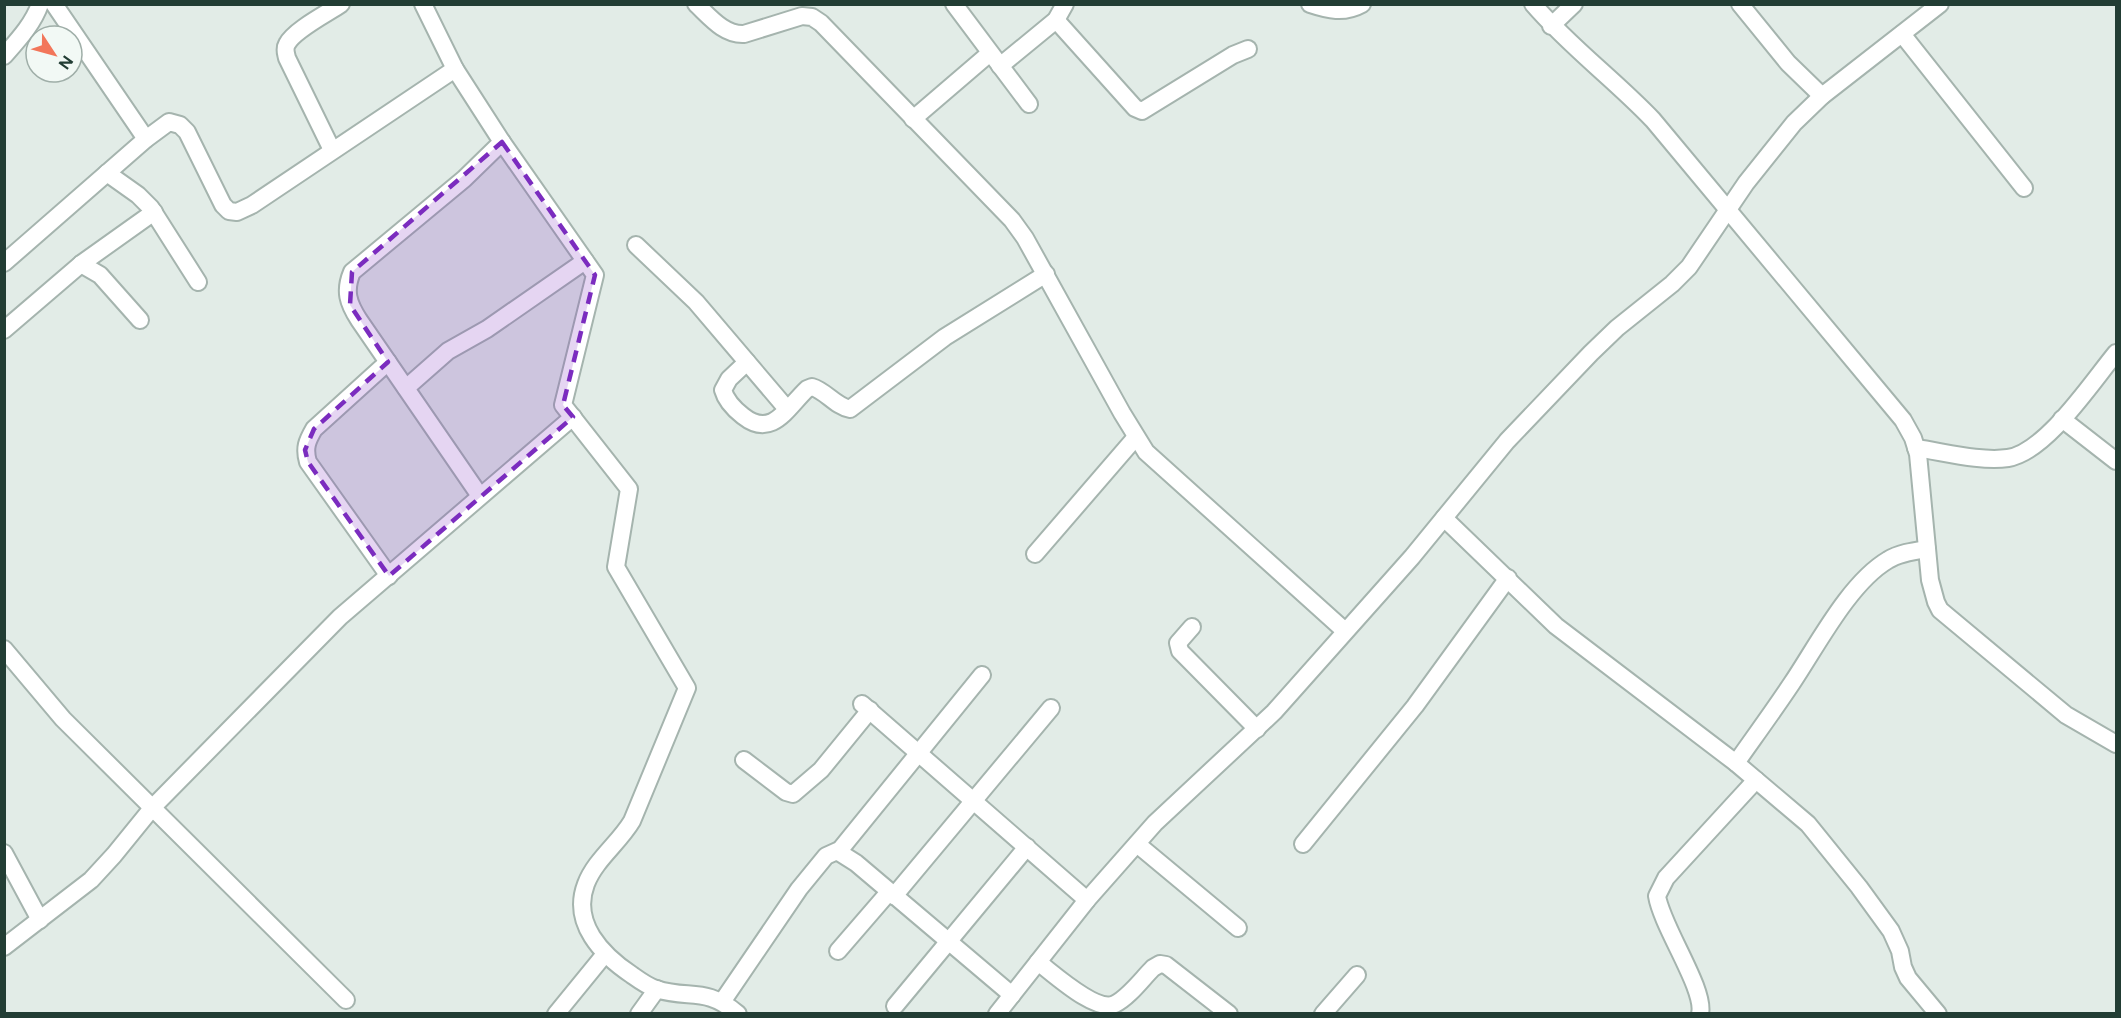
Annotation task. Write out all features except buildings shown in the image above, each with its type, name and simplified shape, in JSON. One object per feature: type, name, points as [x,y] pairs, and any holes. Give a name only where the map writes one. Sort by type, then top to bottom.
[{"type":"street","points":[[4,56],[23,34],[40,4]]},
{"type":"street","points":[[54,4],[146,139]]},
{"type":"street","points":[[332,150],[285,50],[287,43],[296,34],[341,4]]},
{"type":"street","points":[[423,4],[455,69],[502,142],[595,275],[563,405],[629,489],[616,567],[687,688],[632,821],[595,867],[586,884],[582,899],[582,912],[586,926],[605,954],[647,985],[657,990],[707,995],[722,1002],[738,1014]]},
{"type":"street","points":[[696,4],[714,21],[735,34],[744,34],[788,18],[805,15],[814,18],[1007,214],[1026,238],[1136,437],[1155,462],[1345,631]]},
{"type":"street","points":[[954,4],[1029,104]]},
{"type":"street","points":[[913,119],[995,59],[1056,20],[1065,4]]},
{"type":"street","points":[[1310,4],[1336,11],[1351,9],[1362,4]]},
{"type":"street","points":[[1533,4],[1551,26],[1647,113],[1903,420],[1916,448],[1930,580],[1936,602],[1947,618],[2066,715],[2116,744]]},
{"type":"street","points":[[1551,26],[1574,4]]},
{"type":"street","points":[[1740,4],[1788,63],[1822,96]]},
{"type":"street","points":[[997,1014],[1088,900],[1137,844],[1182,797],[1257,729],[1397,573],[1507,441],[1591,352],[1689,267],[1728,208],[1776,144],[1822,96],[1940,4]]},
{"type":"street","points":[[1056,20],[1135,108],[1142,111],[1233,55],[1248,49]]},
{"type":"street","points":[[1902,34],[2024,189]]},
{"type":"street","points":[[4,263],[146,139],[169,122],[180,125],[187,132],[216,194],[229,211],[237,212],[252,205],[455,69]]},
{"type":"street","points":[[480,496],[350,305],[347,296],[348,282],[352,272],[464,179],[502,142]]},
{"type":"street","points":[[107,173],[138,195],[154,212],[198,282]]},
{"type":"street","points":[[4,330],[81,264],[154,212]]},
{"type":"street","points":[[636,245],[696,302],[787,410]]},
{"type":"street","points":[[406,387],[448,351],[487,329],[585,261]]},
{"type":"street","points":[[81,264],[100,275],[140,320]]},
{"type":"street","points":[[747,362],[724,384],[724,394],[729,403],[744,417],[761,425],[776,420],[807,389],[812,387],[824,392],[845,408],[853,408],[945,337],[1046,274]]},
{"type":"street","points":[[1916,448],[1986,458],[2007,458],[2019,455],[2032,448],[2062,419],[2116,353]]},
{"type":"street","points":[[388,362],[314,429],[305,450],[308,462],[388,576]]},
{"type":"street","points":[[4,947],[91,880],[153,807],[340,617],[573,417]]},
{"type":"street","points":[[2062,419],[2116,461]]},
{"type":"street","points":[[1035,554],[1136,437]]},
{"type":"street","points":[[1444,518],[1556,626],[1736,763],[1791,808],[1822,839],[1891,932],[1900,951],[1908,978],[1938,1014]]},
{"type":"street","points":[[1736,763],[1837,614],[1861,583],[1889,559],[1928,549]]},
{"type":"street","points":[[1303,844],[1414,706],[1508,578]]},
{"type":"street","points":[[1192,627],[1178,643],[1180,651],[1257,729]]},
{"type":"street","points":[[4,649],[63,719],[346,1000]]},
{"type":"street","points":[[839,851],[982,675]]},
{"type":"street","points":[[744,760],[786,792],[792,794],[821,770],[866,707],[1088,900]]},
{"type":"street","points":[[838,951],[974,801],[1051,708]]},
{"type":"street","points":[[1700,1014],[1701,998],[1668,930],[1657,896],[1666,878],[1756,780]]},
{"type":"street","points":[[1137,844],[1238,928]]},
{"type":"street","points":[[895,1006],[1027,847]]},
{"type":"street","points":[[722,1002],[799,888],[826,856],[831,852],[839,851],[1012,995]]},
{"type":"street","points":[[4,853],[40,920]]},
{"type":"street","points":[[556,1014],[605,954]]},
{"type":"street","points":[[1038,962],[1090,1000],[1106,1006],[1116,1004],[1153,968],[1160,964],[1166,965],[1228,1014]]},
{"type":"street","points":[[1323,1014],[1357,975]]},
{"type":"street","points":[[639,1014],[657,990]]},
{"type":"highlighted area","points":[[502,142],[595,275],[563,405],[573,417],[389,576],[308,462],[305,450],[314,429],[388,362],[350,305],[352,272]]}]
